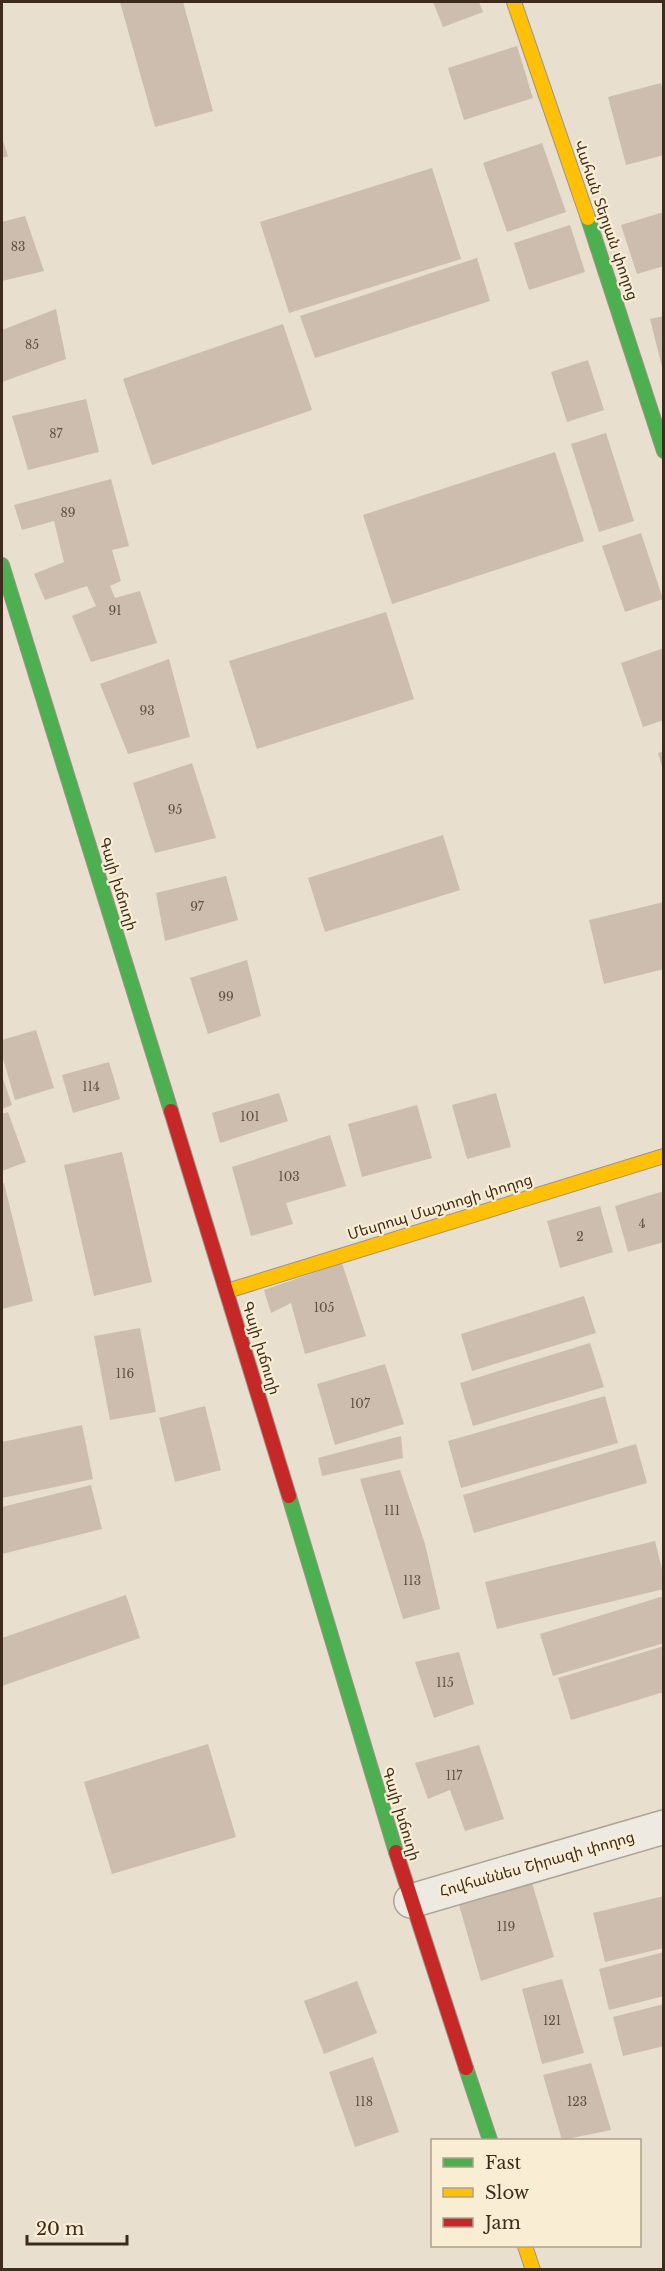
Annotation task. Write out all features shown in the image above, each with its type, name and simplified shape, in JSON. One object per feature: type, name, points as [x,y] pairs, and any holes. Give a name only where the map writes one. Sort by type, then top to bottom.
[{"type":"main road","name":"Վահան Տերյան փողոց","points":[[514,2],[628,336],[663,451]]},
{"type":"main road","name":"Գայի խճուղի","points":[[2,565],[227,1291],[411,1901],[490,2139]]},
{"type":"main road","name":"Մեսրոպ Մաշտոցի փողոց","points":[[227,1291],[663,1156]]},
{"type":"main road","points":[[525,2247],[533,2270]]},
{"type":"street","name":"Հովհաննես Շիրազի փողոց","points":[[411,1901],[663,1827]]},
{"type":"building","points":[[120,2],[183,2],[213,111],[155,127]]},
{"type":"building","points":[[433,2],[479,2],[483,12],[443,27]]},
{"type":"building","points":[[517,46],[533,98],[464,120],[448,68]]},
{"type":"building","points":[[661,83],[664,94],[664,155],[626,165],[608,97]]},
{"type":"building","points":[[2,138],[8,156],[2,158]]},
{"type":"building","points":[[542,143],[566,212],[507,232],[483,163]]},
{"type":"building","points":[[432,168],[461,259],[289,313],[260,222]]},
{"type":"building","points":[[664,212],[664,266],[637,274],[621,225]]},
{"type":"building","points":[[25,216],[44,271],[2,281],[2,222]]},
{"type":"building","points":[[570,225],[585,272],[529,290],[514,243]]},
{"type":"building","points":[[477,258],[490,301],[315,358],[300,316]]},
{"type":"building","points":[[56,309],[66,359],[2,382],[2,330]]},
{"type":"building","points":[[664,316],[664,371],[663,371],[650,319]]},
{"type":"building","points":[[283,324],[312,410],[152,465],[123,379]]},
{"type":"building","points":[[588,360],[604,410],[567,422],[551,372]]},
{"type":"building","points":[[86,399],[99,452],[28,470],[12,416]]},
{"type":"building","points":[[606,433],[634,521],[599,532],[571,444]]},
{"type":"building","points":[[555,452],[584,541],[392,604],[363,515]]},
{"type":"building","points":[[111,479],[129,546],[112,550],[121,581],[110,586],[115,598],[140,591],[157,643],[91,662],[72,616],[96,606],[87,586],[45,600],[34,574],[64,562],[54,521],[22,530],[14,505]]},
{"type":"building","points":[[641,533],[663,599],[625,612],[602,546]]},
{"type":"building","points":[[386,612],[414,699],[257,749],[229,661]]},
{"type":"building","points":[[664,648],[664,720],[643,727],[621,663]]},
{"type":"building","points":[[169,659],[190,737],[128,754],[100,684]]},
{"type":"building","points":[[664,751],[664,770],[663,770],[658,753]]},
{"type":"building","points":[[192,763],[216,838],[155,853],[133,783]]},
{"type":"building","points":[[443,835],[460,890],[325,932],[308,878]]},
{"type":"building","points":[[226,876],[238,920],[165,941],[156,893]]},
{"type":"building","points":[[664,902],[664,969],[604,984],[589,920]]},
{"type":"building","points":[[247,960],[261,1016],[208,1034],[190,978]]},
{"type":"building","points":[[36,1030],[54,1088],[15,1100],[2,1055],[2,1040]]},
{"type":"building","points":[[109,1062],[120,1099],[73,1113],[62,1075]]},
{"type":"building","points":[[2,1076],[12,1105],[2,1109]]},
{"type":"building","points":[[279,1093],[288,1121],[220,1143],[212,1113]]},
{"type":"building","points":[[496,1093],[511,1147],[467,1159],[452,1105]]},
{"type":"building","points":[[417,1105],[432,1158],[362,1177],[348,1124]]},
{"type":"building","points":[[8,1112],[26,1162],[2,1171],[2,1114]]},
{"type":"building","points":[[330,1135],[346,1186],[286,1203],[293,1224],[251,1236],[232,1167]]},
{"type":"building","points":[[122,1152],[152,1282],[94,1296],[64,1165]]},
{"type":"building","points":[[4,1183],[33,1301],[2,1309],[2,1184]]},
{"type":"building","points":[[664,1191],[664,1242],[628,1252],[615,1206]]},
{"type":"building","points":[[600,1206],[613,1252],[560,1268],[547,1221]]},
{"type":"building","points":[[342,1263],[366,1336],[305,1354],[291,1303],[271,1313],[264,1290]]},
{"type":"building","points":[[584,1296],[596,1333],[472,1371],[461,1334]]},
{"type":"building","points":[[140,1328],[156,1412],[110,1420],[94,1336]]},
{"type":"building","points":[[590,1343],[604,1387],[473,1426],[460,1383]]},
{"type":"building","points":[[385,1364],[404,1424],[335,1445],[317,1384]]},
{"type":"building","points":[[605,1396],[618,1443],[461,1488],[448,1441]]},
{"type":"building","points":[[205,1406],[221,1470],[175,1482],[159,1418]]},
{"type":"building","points":[[82,1425],[93,1479],[2,1498],[2,1442]]},
{"type":"building","points":[[401,1436],[403,1458],[322,1476],[318,1458]]},
{"type":"building","points":[[636,1444],[647,1483],[474,1533],[463,1495]]},
{"type":"building","points":[[400,1470],[425,1544],[440,1609],[403,1619],[360,1479]]},
{"type":"building","points":[[91,1485],[102,1529],[2,1554],[2,1507]]},
{"type":"building","points":[[655,1541],[664,1577],[664,1589],[497,1629],[485,1582]]},
{"type":"building","points":[[126,1595],[140,1638],[2,1686],[2,1638]]},
{"type":"building","points":[[664,1596],[664,1643],[553,1676],[540,1634]]},
{"type":"building","points":[[664,1646],[664,1692],[571,1720],[558,1678]]},
{"type":"building","points":[[459,1652],[474,1704],[434,1718],[415,1662]]},
{"type":"building","points":[[208,1744],[236,1837],[112,1874],[84,1782]]},
{"type":"building","points":[[479,1745],[504,1819],[465,1831],[450,1790],[428,1799],[415,1763]]},
{"type":"building","points":[[530,1876],[554,1957],[481,1981],[457,1898]]},
{"type":"building","points":[[664,1896],[664,1948],[605,1962],[593,1913]]},
{"type":"building","points":[[664,1952],[664,1996],[609,2010],[599,1969]]},
{"type":"building","points":[[562,1979],[584,2053],[542,2064],[522,1989]]},
{"type":"building","points":[[357,1981],[377,2033],[324,2054],[304,2001]]},
{"type":"building","points":[[664,2004],[664,2046],[623,2056],[613,2017]]},
{"type":"building","points":[[373,2057],[399,2132],[355,2147],[329,2072]]},
{"type":"building","points":[[591,2063],[611,2130],[562,2139],[543,2075]]},
{"type":"traffic: fast","points":[[588,218],[664,451]]},
{"type":"traffic: fast","points":[[2,565],[171,1111]]},
{"type":"traffic: fast","points":[[289,1496],[396,1852]]},
{"type":"traffic: fast","points":[[466,2068],[490,2139]]},
{"type":"traffic: slow","points":[[514,2],[588,218]]},
{"type":"traffic: slow","points":[[227,1291],[664,1156]]},
{"type":"traffic: slow","points":[[525,2247],[533,2270]]},
{"type":"traffic: jam","points":[[171,1111],[289,1496]]},
{"type":"traffic: jam","points":[[396,1852],[466,2068]]}]
